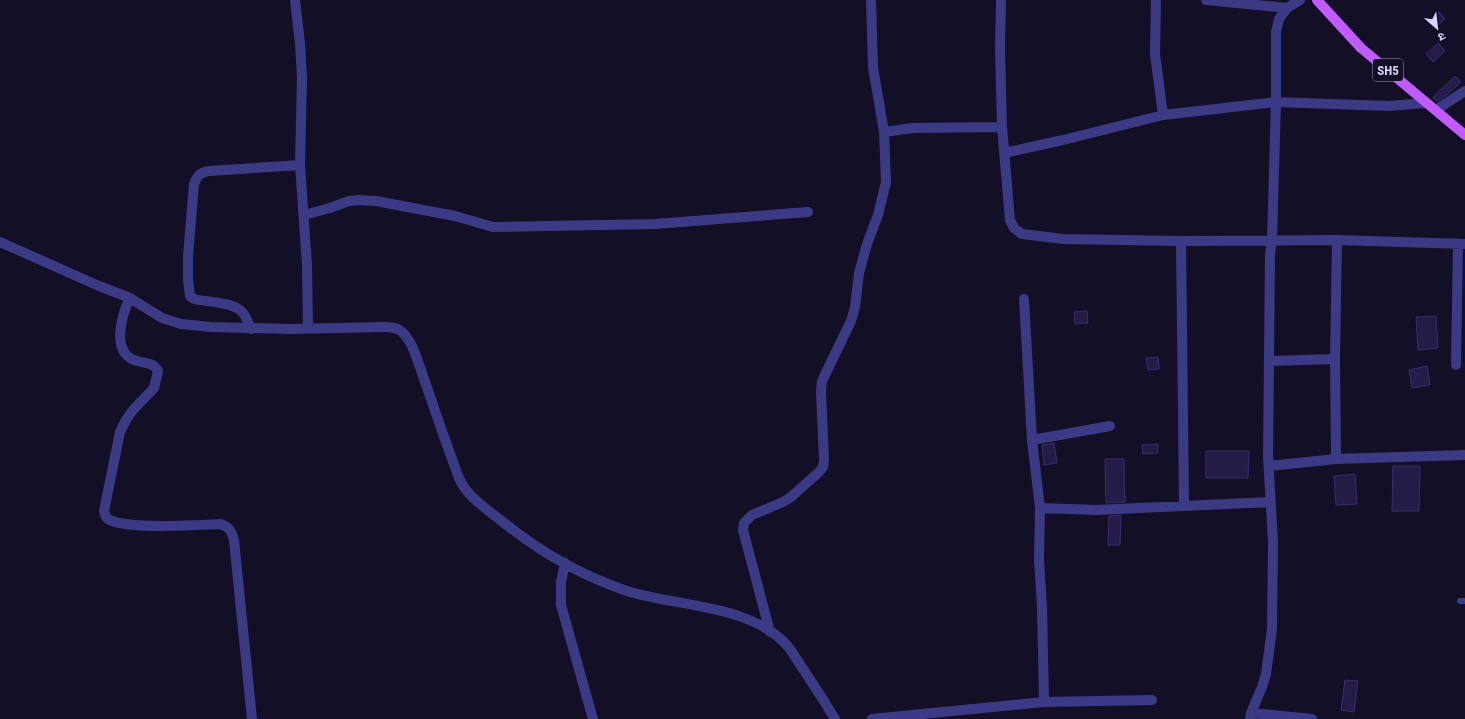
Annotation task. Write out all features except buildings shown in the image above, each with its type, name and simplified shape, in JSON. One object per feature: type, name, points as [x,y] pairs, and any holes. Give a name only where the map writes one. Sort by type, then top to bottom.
[{"type":"main road","name":"SH5","points":[[1316,0],[1361,48],[1465,134]]},
{"type":"street","points":[[295,0],[302,78],[300,166],[309,298],[308,329]]},
{"type":"street","points":[[770,632],[744,530],[744,523],[752,515],[791,497],[823,467],[822,381],[855,307],[859,273],[867,244],[878,215],[886,182],[884,132],[873,67],[871,0]]},
{"type":"street","points":[[1001,0],[1000,50],[1002,127],[1010,220],[1014,228],[1022,234],[1063,239],[1181,241],[1337,240],[1462,244],[1456,365]]},
{"type":"street","points":[[1156,0],[1155,54],[1163,115]]},
{"type":"street","points":[[1206,0],[1287,8]]},
{"type":"street","points":[[1300,0],[1287,8],[1279,19],[1276,32],[1276,102],[1272,240],[1270,255],[1269,361],[1269,466],[1273,542],[1272,629],[1266,674],[1251,716],[1312,719]]},
{"type":"street","points":[[1436,110],[1465,91]]},
{"type":"street","points":[[1004,153],[1163,115],[1276,102],[1388,106],[1426,102]]},
{"type":"street","points":[[884,132],[913,128],[1002,127]]},
{"type":"street","points":[[251,329],[246,316],[237,308],[230,305],[194,300],[190,296],[188,256],[194,184],[196,178],[200,174],[208,171],[300,166]]},
{"type":"street","points":[[304,215],[349,201],[359,200],[376,201],[455,216],[493,227],[655,224],[808,212]]},
{"type":"street","points":[[1336,460],[1335,359],[1337,240]]},
{"type":"street","points":[[1181,241],[1184,505]]},
{"type":"street","points":[[0,242],[99,286],[130,298],[162,318],[181,324],[251,329],[384,327],[395,328],[401,331],[409,342],[420,367],[462,485],[474,498],[507,525],[552,556],[565,564],[601,581],[627,591],[730,614],[750,621],[770,632],[784,641],[790,649],[835,719]]},
{"type":"street","points":[[130,298],[122,316],[120,326],[121,341],[124,349],[127,355],[133,360],[152,364],[156,366],[158,371],[154,388],[129,415],[120,432],[104,511],[108,519],[125,524],[220,524],[225,525],[231,531],[234,540],[252,719]]},
{"type":"street","points":[[1024,299],[1032,440],[1040,508],[1039,560],[1042,607],[1044,702]]},
{"type":"street","points":[[1269,361],[1335,359]]},
{"type":"street","points":[[1032,440],[1110,426]]},
{"type":"street","points":[[1269,466],[1336,460],[1465,455]]},
{"type":"street","points":[[1040,508],[1096,510],[1270,502]]},
{"type":"street","points":[[565,564],[561,582],[561,605],[593,719]]},
{"type":"street","points":[[872,719],[1044,702],[1152,700]]}]
